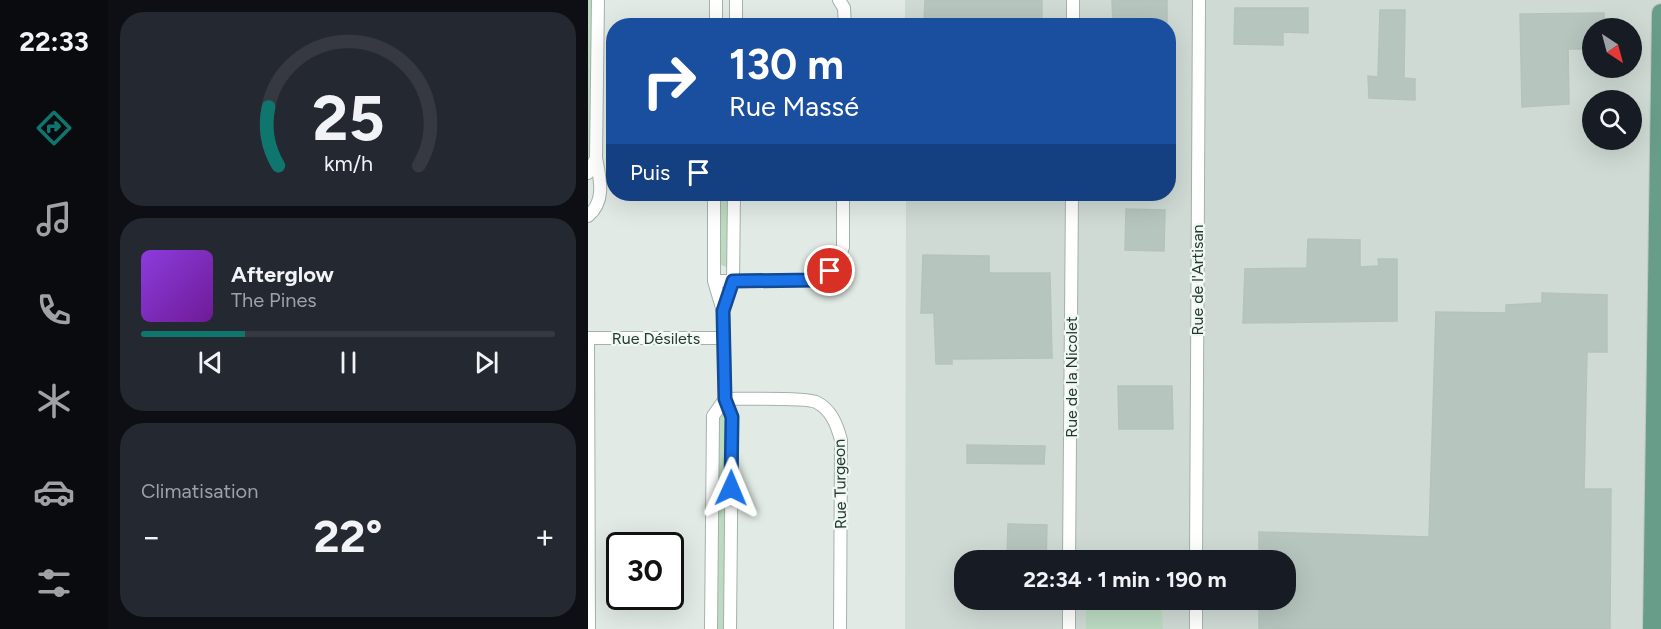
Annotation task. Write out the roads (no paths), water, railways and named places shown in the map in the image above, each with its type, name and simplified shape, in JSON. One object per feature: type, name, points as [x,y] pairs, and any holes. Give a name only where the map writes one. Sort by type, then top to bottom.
[{"type":"main road","points":[[1652,629],[1661,13]]},
{"type":"street","points":[[588,216],[596,209],[602,190],[596,158],[598,0]]},
{"type":"street","points":[[716,0],[716,18]]},
{"type":"street","points":[[736,0],[736,18]]},
{"type":"street","points":[[839,0],[844,8],[845,18]]},
{"type":"street","points":[[1073,0],[1073,18]]},
{"type":"street","name":"Rue de l'Artisan","points":[[1196,550],[1199,0]]},
{"type":"street","points":[[588,173],[596,158]]},
{"type":"street","points":[[714,201],[714,281],[723,311],[725,399],[732,417],[730,629]]},
{"type":"street","points":[[723,311],[733,281],[734,201]]},
{"type":"street","points":[[714,281],[815,280],[830,271],[843,247],[843,201]]},
{"type":"street","name":"Rue de la Nicolet","points":[[1069,550],[1072,201]]},
{"type":"street","points":[[588,338],[589,629]]},
{"type":"street","name":"Rue Désilets","points":[[588,338],[724,338]]},
{"type":"street","points":[[711,629],[713,416],[725,399]]},
{"type":"street","name":"Rue Turgeon","points":[[725,399],[811,400],[825,408],[837,423],[841,440],[840,629]]},
{"type":"street","points":[[1069,610],[1069,629]]},
{"type":"street","points":[[1196,610],[1196,629]]}]
